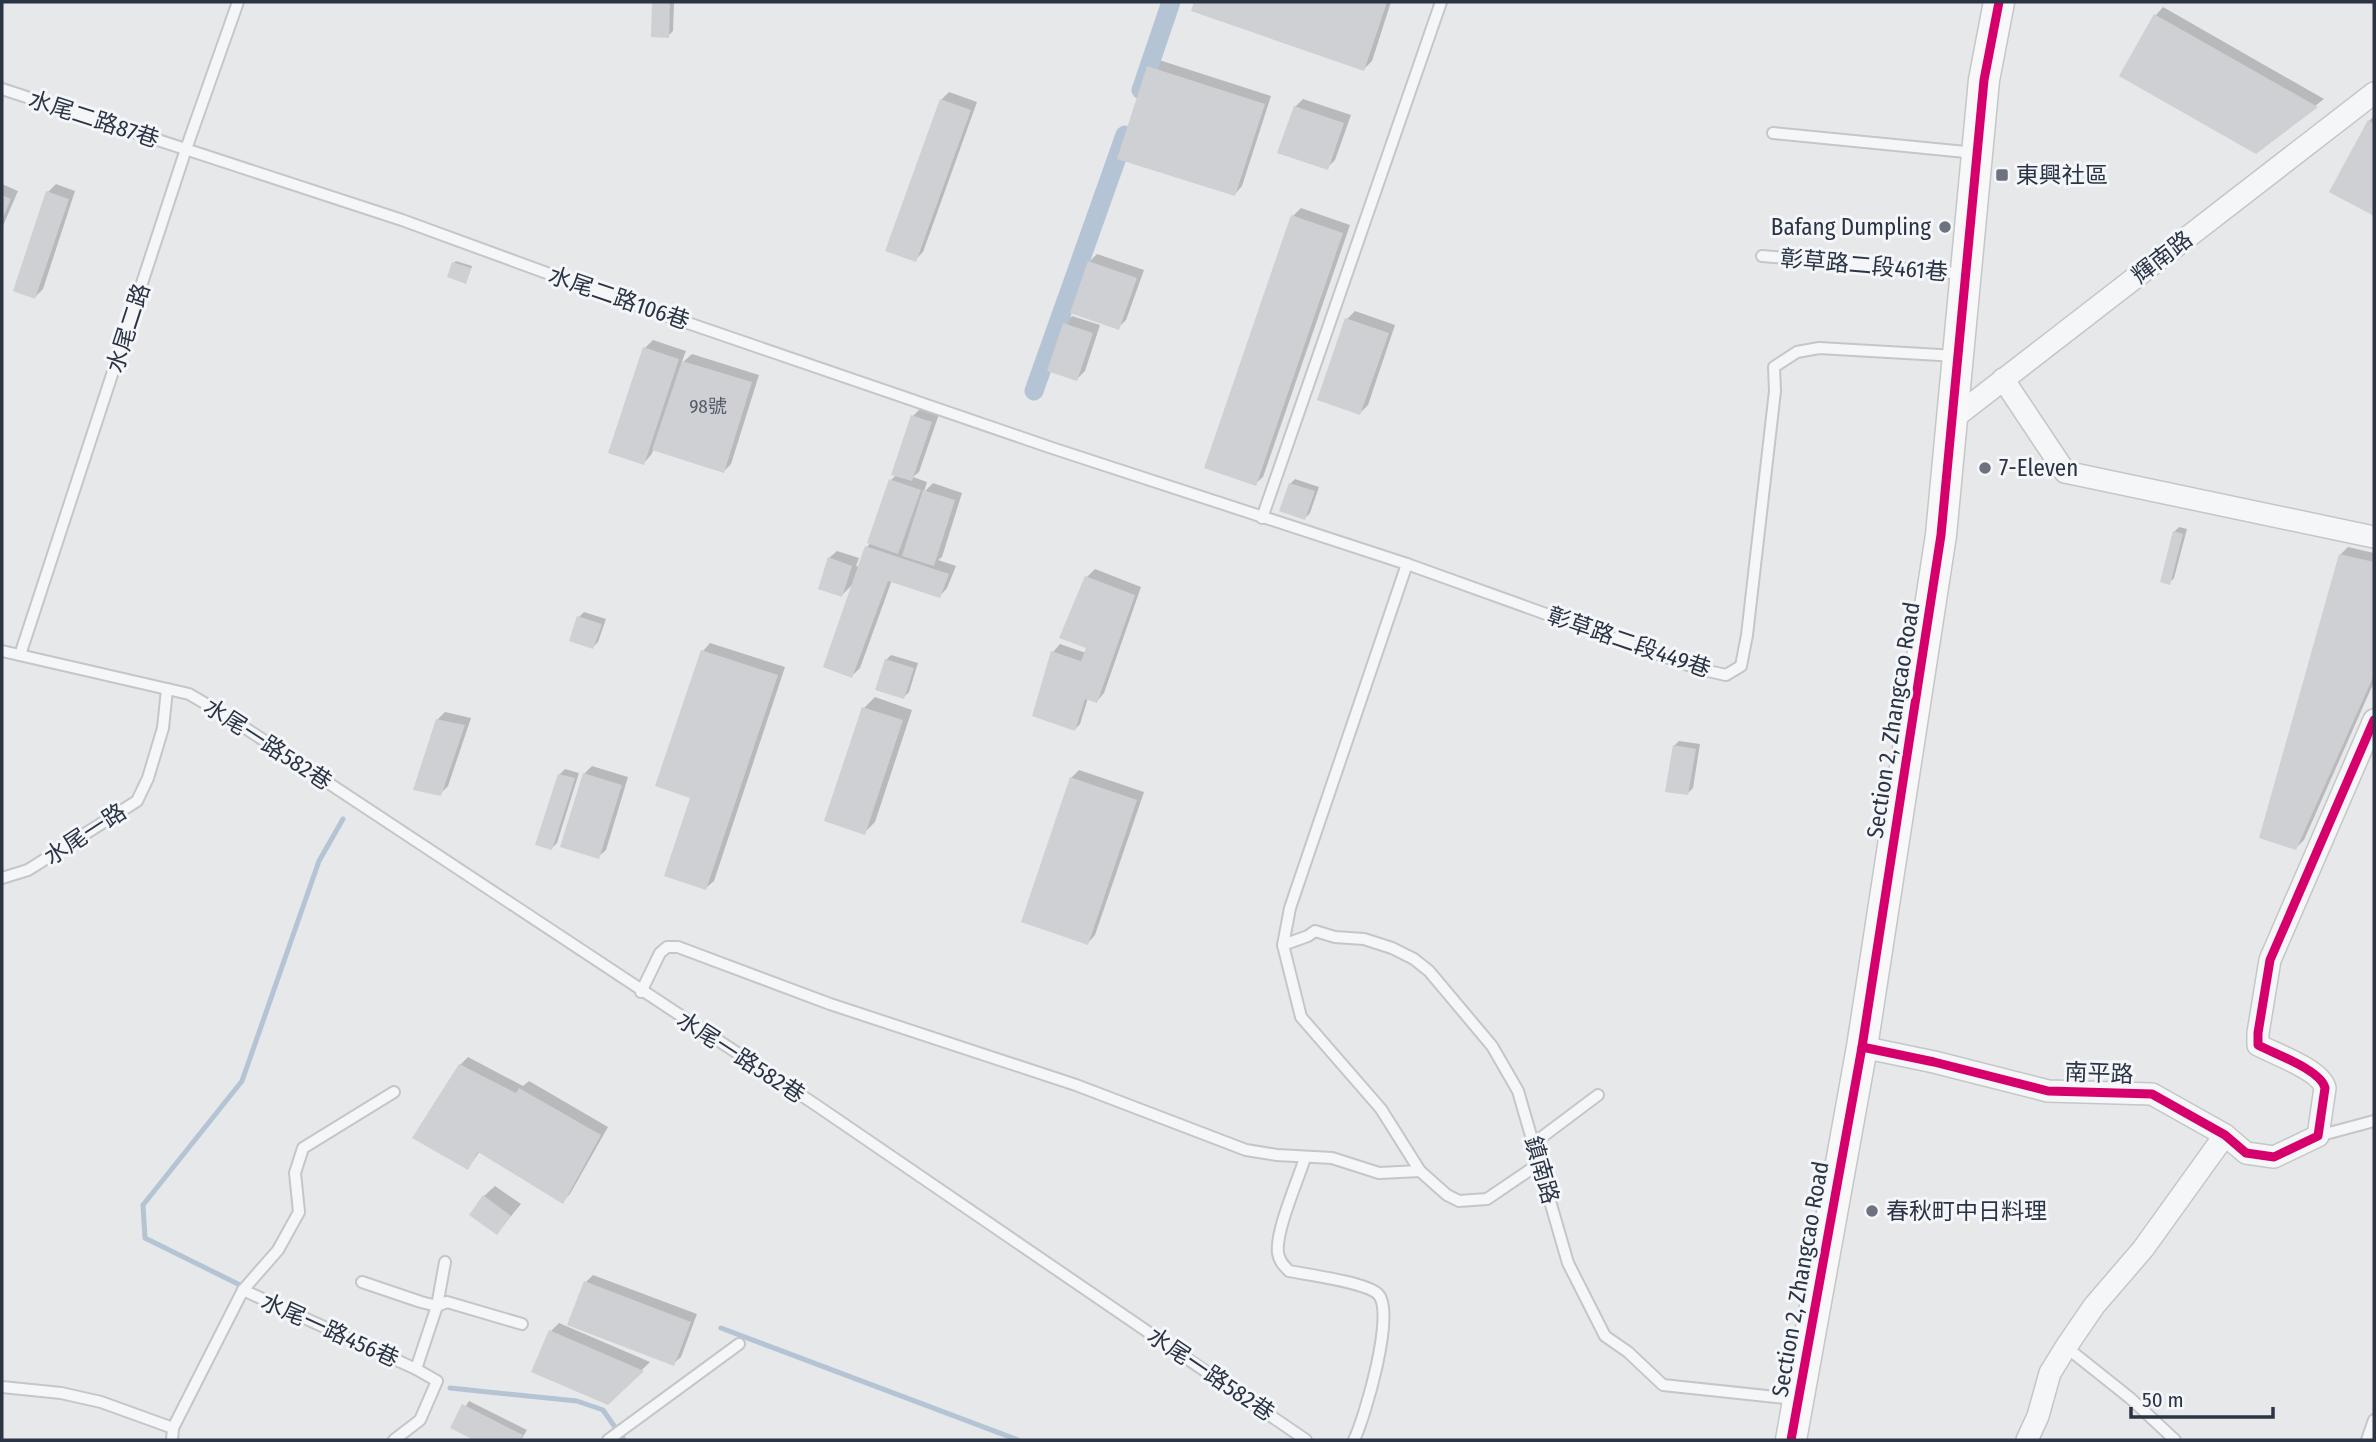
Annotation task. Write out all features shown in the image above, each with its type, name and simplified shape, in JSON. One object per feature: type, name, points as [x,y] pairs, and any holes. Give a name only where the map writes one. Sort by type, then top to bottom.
[{"type":"street","name":"Section 2, Zhangcao Road","points":[[1791,1440],[1862,1047],[1941,535],[1984,80],[1999,2]]},
{"type":"street","name":"輝南路","points":[[1950,421],[2374,93]]},
{"type":"street","points":[[2003,379],[2064,472],[2374,537]]},
{"type":"street","points":[[2318,1136],[2325,1088],[2323,1080],[2315,1073],[2258,1045],[2258,1033],[2270,960],[2374,720]]},
{"type":"street","name":"南平路","points":[[1862,1047],[2048,1091],[2152,1094],[2225,1135],[2246,1153],[2274,1157],[2318,1136]]},
{"type":"street","points":[[2027,1440],[2038,1416],[2050,1373],[2066,1347],[2094,1306],[2143,1250],[2225,1135]]},
{"type":"lane","name":"水尾二路","points":[[20,656],[186,149],[238,2]]},
{"type":"lane","points":[[1262,518],[1441,2]]},
{"type":"lane","name":"水尾二路87巷","points":[[2,89],[186,149]]},
{"type":"lane","points":[[1773,133],[1977,153]]},
{"type":"lane","name":"水尾二路106巷","points":[[186,149],[401,220],[615,298],[1052,448]]},
{"type":"lane","name":"彰草路二段461巷","points":[[1762,256],[1966,274]]},
{"type":"lane","name":"彰草路二段449巷","points":[[1052,448],[1407,564],[1699,669],[1726,675],[1741,666],[1747,635],[1775,391],[1774,367],[1797,352],[1819,348],[1957,356]]},
{"type":"lane","points":[[1407,564],[1290,908],[1283,945],[1301,1017],[1381,1109],[1420,1171],[1447,1195],[1459,1201],[1487,1199],[1540,1163]]},
{"type":"lane","name":"水尾一路582巷","points":[[2,651],[189,694],[230,718],[827,1113],[1307,1440]]},
{"type":"lane","name":"水尾一路","points":[[2,878],[28,870],[137,801],[148,778],[163,728],[167,689]]},
{"type":"lane","name":"鎮南路","points":[[1283,945],[1315,931],[1335,937],[1364,939],[1415,959],[1429,971],[1492,1046],[1518,1091],[1568,1263],[1605,1336],[1628,1352],[1663,1385],[1797,1399]]},
{"type":"lane","points":[[641,992],[660,953],[667,947],[678,947],[830,1003],[1076,1085],[1246,1150],[1305,1158],[1332,1158],[1379,1174],[1420,1171]]},
{"type":"lane","name":"水尾一路456巷","points":[[173,1428],[243,1290],[278,1250],[299,1212],[295,1173],[303,1148],[394,1092]]},
{"type":"lane","points":[[1534,1143],[1598,1095]]},
{"type":"lane","name":"南平路","points":[[2318,1136],[2374,1121]]},
{"type":"lane","points":[[1305,1158],[1279,1236],[1278,1253],[1282,1264],[1289,1271],[1368,1287],[1380,1296],[1384,1306],[1385,1315],[1376,1370],[1360,1429],[1354,1440]]},
{"type":"lane","name":"水尾一路456巷","points":[[416,1369],[437,1306],[445,1262]]},
{"type":"lane","points":[[362,1282],[437,1306],[447,1301],[522,1324]]},
{"type":"lane","name":"水尾一路456巷","points":[[243,1290],[437,1381],[420,1420],[394,1440]]},
{"type":"lane","points":[[608,1440],[739,1344]]},
{"type":"lane","points":[[2066,1347],[2130,1398],[2175,1440]]},
{"type":"lane","points":[[2,1387],[61,1393],[102,1402],[173,1428],[172,1440]]},
{"type":"lane","points":[[2367,1440],[2374,1420]]},
{"type":"building","points":[[652,2],[670,2],[669,38],[651,37]]},
{"type":"building","points":[[1194,2],[1387,2],[1364,71],[1191,11]]},
{"type":"building","points":[[2154,14],[2318,107],[2256,154],[2119,76]]},
{"type":"building","points":[[1147,66],[1265,104],[1235,196],[1117,159]]},
{"type":"building","points":[[940,99],[971,110],[916,262],[885,251]]},
{"type":"building","points":[[1294,106],[1344,123],[1328,170],[1277,153]]},
{"type":"building","points":[[2368,120],[2374,124],[2374,216],[2329,192]]},
{"type":"building","points":[[46,191],[69,199],[35,299],[13,291]]},
{"type":"building","points":[[2,195],[11,199],[2,220]]},
{"type":"building","points":[[1291,215],[1343,233],[1256,486],[1204,468]]},
{"type":"building","points":[[1088,261],[1137,278],[1119,330],[1070,313]]},
{"type":"building","points":[[452,262],[471,268],[466,284],[447,277]]},
{"type":"building","points":[[1345,318],[1389,333],[1360,415],[1317,400]]},
{"type":"building","points":[[1063,323],[1093,333],[1077,381],[1047,371]]},
{"type":"building","points":[[643,347],[679,359],[644,465],[608,453]]},
{"type":"building","points":[[682,361],[752,382],[724,473],[652,450]]},
{"type":"building","points":[[911,415],[932,422],[912,481],[891,475]]},
{"type":"building","points":[[889,479],[921,490],[898,554],[867,543]]},
{"type":"building","points":[[1289,483],[1315,491],[1305,520],[1279,511]]},
{"type":"building","points":[[923,490],[955,500],[934,566],[902,556]]},
{"type":"building","points":[[2173,531],[2183,534],[2170,585],[2160,582]]},
{"type":"building","points":[[865,546],[949,574],[940,598],[888,581],[852,678],[823,667]]},
{"type":"building","points":[[2339,554],[2374,562],[2374,675],[2296,850],[2259,838]]},
{"type":"building","points":[[828,557],[852,566],[842,597],[818,589]]},
{"type":"building","points":[[1085,576],[1135,595],[1097,703],[1085,699],[1075,731],[1032,716],[1051,651],[1081,661],[1086,648],[1059,638]]},
{"type":"building","points":[[577,616],[602,624],[593,649],[569,641]]},
{"type":"building","points":[[701,650],[778,675],[706,890],[664,876],[690,798],[655,786]]},
{"type":"building","points":[[885,659],[914,668],[904,699],[875,690]]},
{"type":"building","points":[[862,707],[903,720],[865,835],[824,821]]},
{"type":"building","points":[[436,719],[465,725],[441,796],[413,790]]},
{"type":"building","points":[[1673,745],[1696,749],[1688,795],[1665,792]]},
{"type":"building","points":[[583,773],[622,785],[599,859],[560,847]]},
{"type":"building","points":[[558,774],[575,778],[552,850],[535,845]]},
{"type":"building","points":[[1070,777],[1137,800],[1088,945],[1021,922]]},
{"type":"building","points":[[459,1064],[516,1093],[519,1088],[601,1135],[563,1204],[478,1152],[468,1170],[412,1138]]},
{"type":"building","points":[[483,1195],[511,1216],[497,1235],[469,1215]]},
{"type":"building","points":[[584,1281],[691,1322],[674,1366],[567,1325]]},
{"type":"building","points":[[549,1330],[644,1371],[608,1405],[531,1372]]},
{"type":"building","points":[[462,1404],[523,1435],[520,1440],[474,1440],[450,1428]]},
{"type":"waterway","points":[[1141,90],[1171,2]]},
{"type":"waterway","points":[[1034,391],[1125,135]]},
{"type":"waterway","points":[[242,1286],[145,1238],[143,1205],[242,1081],[319,861],[343,819]]},
{"type":"waterway","points":[[721,1328],[1018,1440]]},
{"type":"waterway","points":[[450,1388],[577,1401],[603,1410],[624,1440]]},
{"type":"cycle path","points":[[1791,1440],[1862,1047],[1941,535],[1984,80],[1999,2]]},
{"type":"cycle path","points":[[1862,1047],[2048,1091],[2152,1094],[2225,1135],[2246,1153],[2274,1157],[2318,1136],[2325,1088],[2322,1081],[2307,1069],[2258,1045],[2258,1033],[2270,960],[2374,720]]},
{"type":"place","name":"東興社區","points":[[2002,175]]},
{"type":"place","name":"Bafang Dumpling","points":[[1945,227]]},
{"type":"place","name":"7-Eleven","points":[[1985,468]]},
{"type":"place","name":"春秋町中日料理","points":[[1872,1211]]}]
